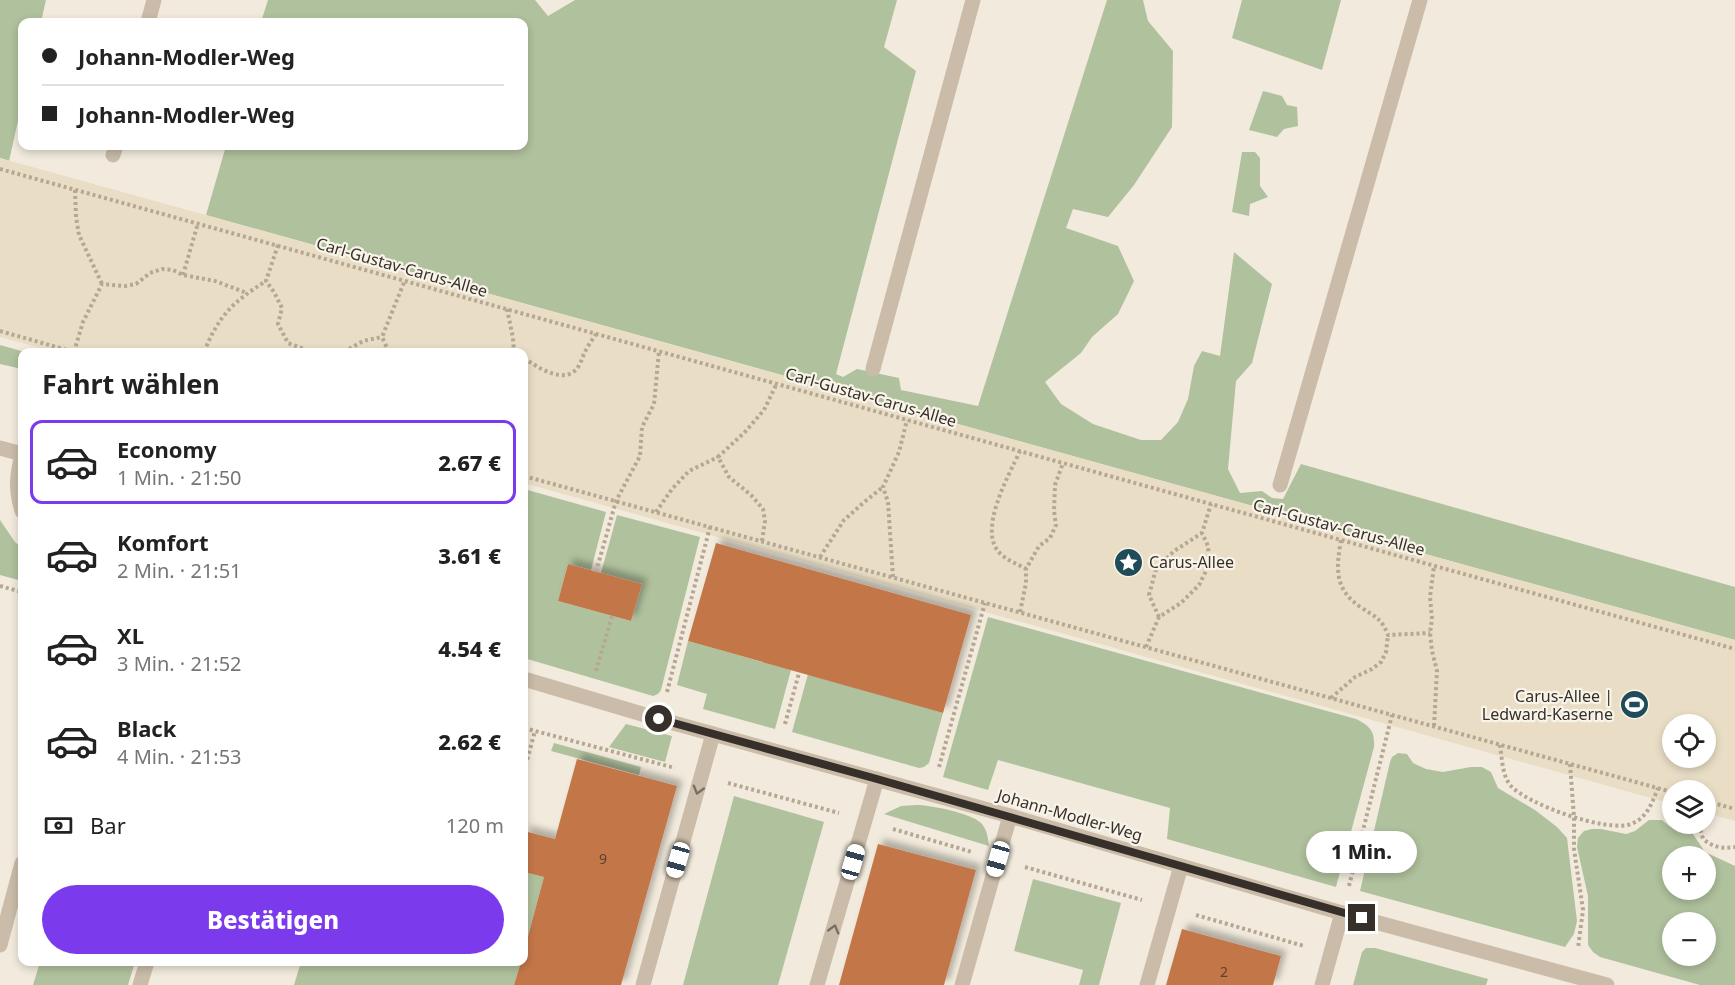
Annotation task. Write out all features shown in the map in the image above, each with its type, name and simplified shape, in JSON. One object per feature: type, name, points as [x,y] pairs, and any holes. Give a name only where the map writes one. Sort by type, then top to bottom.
[{"type":"street","points":[[149,18],[154,0]]},
{"type":"street","points":[[873,369],[973,0]]},
{"type":"street","points":[[1280,485],[1420,0]]},
{"type":"street","points":[[0,448],[18,453]]},
{"type":"street","points":[[18,474],[18,497]]},
{"type":"street","name":"Johann-Modler-Weg","points":[[528,680],[659,719],[1010,816],[1342,913],[1607,985]]},
{"type":"street","points":[[643,985],[713,734]]},
{"type":"street","points":[[817,985],[877,779]]},
{"type":"street","points":[[962,985],[1010,816]]},
{"type":"street","points":[[1147,985],[1181,866]]},
{"type":"street","points":[[0,945],[18,878]]},
{"type":"street","points":[[1322,985],[1342,913]]},
{"type":"street","points":[[141,985],[146,966]]},
{"type":"path","name":"Carl-Gustav-Carus-Allee","points":[[0,169],[1735,649]]},
{"type":"path","points":[[75,190],[79,235],[102,284]]},
{"type":"path","points":[[183,275],[198,223]]},
{"type":"path","points":[[206,348],[220,320],[237,301],[267,281],[278,245]]},
{"type":"path","points":[[102,284],[125,286],[136,284],[150,273],[162,269],[215,281],[247,293]]},
{"type":"path","points":[[387,348],[382,337],[405,280]]},
{"type":"path","points":[[267,281],[282,308],[278,324],[288,344],[300,348]]},
{"type":"path","points":[[76,348],[83,322],[102,284]]},
{"type":"path","points":[[507,309],[514,348]]},
{"type":"path","points":[[0,331],[61,348]]},
{"type":"path","points":[[528,361],[541,370],[554,374],[569,374],[578,367],[596,333]]},
{"type":"path","points":[[351,348],[363,341],[382,337]]},
{"type":"path","points":[[596,572],[616,501],[640,456],[642,427],[654,405],[659,351]]},
{"type":"path","points":[[656,512],[672,489],[689,471],[718,457],[745,432],[764,410],[777,383]]},
{"type":"path","points":[[820,557],[844,520],[883,487],[899,452],[907,420]]},
{"type":"path","points":[[1020,451],[994,509],[991,538],[1000,554],[1026,569]]},
{"type":"path","points":[[718,457],[729,477],[751,495],[763,509],[765,521],[762,541]]},
{"type":"path","points":[[1020,612],[1026,583],[1026,569],[1039,546],[1050,538],[1056,525],[1055,485],[1063,463]]},
{"type":"path","points":[[528,477],[1662,789]]},
{"type":"path","points":[[883,487],[888,502],[893,577]]},
{"type":"path","points":[[1159,617],[1149,595],[1156,569],[1174,551],[1202,533],[1211,504]]},
{"type":"path","points":[[659,719],[710,527]]},
{"type":"path","points":[[1146,647],[1159,617],[1181,603],[1198,585],[1205,573],[1209,559],[1208,546],[1202,533]]},
{"type":"path","points":[[1331,698],[1355,677],[1381,662],[1386,652],[1388,635],[1382,622],[1343,592],[1338,578],[1341,540]]},
{"type":"path","points":[[1434,566],[1430,597],[1432,620],[1430,633],[1437,670],[1434,726]]},
{"type":"path","points":[[0,586],[18,591]]},
{"type":"path","points":[[931,794],[985,603]]},
{"type":"path","points":[[589,698],[612,616]]},
{"type":"path","points":[[1388,635],[1430,633]]},
{"type":"path","points":[[777,751],[799,672]]},
{"type":"path","points":[[1342,913],[1392,715]]},
{"type":"path","points":[[528,729],[865,820],[1330,954]]},
{"type":"path","points":[[528,756],[535,731]]},
{"type":"path","points":[[1500,745],[1506,778],[1512,787],[1544,806],[1574,817],[1618,826],[1630,824],[1648,811],[1658,788]]},
{"type":"path","points":[[1570,764],[1574,849],[1582,910],[1579,947],[1573,976]]},
{"type":"path","points":[[1716,804],[1735,809]]},
{"type":"path","points":[[1702,834],[1703,839],[1711,846],[1735,847]]},
{"type":"green space","points":[[0,0],[46,0],[42,18],[18,18],[18,121],[9,161],[0,158]]},
{"type":"green space","points":[[268,0],[535,0],[548,16],[575,0],[897,0],[884,47],[916,71],[836,374],[843,377],[857,369],[899,378],[901,390],[978,406],[1107,0],[1143,0],[1148,21],[1173,51],[1172,127],[1134,185],[1108,217],[1073,209],[1066,228],[1118,246],[1134,281],[1118,314],[1092,337],[1081,353],[1045,382],[1061,404],[1093,424],[1141,440],[1161,440],[1178,422],[1188,399],[1194,366],[1202,351],[1220,356],[1234,252],[1272,284],[1252,363],[1236,381],[1228,469],[1240,493],[1262,491],[1272,498],[1283,499],[1301,464],[1735,587],[1735,640],[206,215],[225,150],[528,150],[528,18],[262,18]]},
{"type":"green space","points":[[1242,0],[1341,0],[1322,70],[1232,38]]},
{"type":"green space","points":[[1263,91],[1282,96],[1287,105],[1297,107],[1298,126],[1284,129],[1277,137],[1249,130]]},
{"type":"green space","points":[[1242,152],[1255,152],[1260,158],[1260,186],[1268,197],[1250,204],[1249,216],[1232,212]]},
{"type":"green space","points":[[0,345],[18,350],[18,368],[0,364]]},
{"type":"green space","points":[[528,490],[606,512],[591,570],[568,564],[558,601],[631,621],[642,584],[601,573],[617,515],[700,537],[661,690],[653,696],[528,659]]},
{"type":"green space","points":[[0,520],[18,545],[18,580],[0,575]]},
{"type":"green space","points":[[988,617],[1356,719],[1365,724],[1374,737],[1374,747],[1336,887],[1167,839],[1170,808],[998,760],[988,790],[943,777]]},
{"type":"green space","points":[[688,641],[791,670],[775,729],[703,709],[707,694],[677,685]]},
{"type":"green space","points":[[808,674],[943,713],[929,763],[919,768],[792,732]]},
{"type":"green space","points":[[626,724],[672,736],[665,762],[609,747]]},
{"type":"green space","points":[[554,743],[641,767],[639,775],[551,751]]},
{"type":"green space","points":[[1398,753],[1407,754],[1413,763],[1426,769],[1443,772],[1482,767],[1491,772],[1498,788],[1535,810],[1567,838],[1577,921],[1574,934],[1565,947],[1360,891],[1390,762],[1392,757]]},
{"type":"green space","points":[[734,796],[824,822],[778,985],[683,985]]},
{"type":"green space","points":[[916,805],[950,810],[976,819],[985,828],[989,846],[884,814],[901,806]]},
{"type":"green space","points":[[1649,820],[1662,820],[1662,834],[1693,834],[1701,846],[1662,846],[1662,900],[1716,900],[1716,857],[1735,866],[1735,985],[1700,985],[1600,957],[1593,952],[1588,945],[1588,896],[1577,847],[1578,838],[1584,831],[1592,829],[1626,834],[1635,831]]},
{"type":"green space","points":[[528,873],[544,877],[528,936]]},
{"type":"green space","points":[[1033,879],[1121,903],[1099,985],[1079,985],[1083,970],[1014,951]]},
{"type":"green space","points":[[1366,948],[1375,948],[1488,979],[1486,985],[1353,985],[1362,952]]},
{"type":"green space","points":[[39,966],[134,966],[128,985],[33,985]]},
{"type":"green space","points":[[300,966],[520,966],[514,985],[294,985]]},
{"type":"shaded area","name":"Carus-Allee","points":[[0,158],[1735,640],[1735,821],[1716,816],[1716,780],[1662,780],[1662,801],[528,484],[528,348],[40,348],[0,337]]},
{"type":"building","points":[[716,543],[971,615],[943,713],[688,641]]},
{"type":"building","points":[[568,564],[642,584],[631,621],[558,601]]},
{"type":"building","points":[[577,759],[677,786],[621,985],[514,985],[520,966],[528,966],[528,936],[544,877],[528,873],[528,832],[555,839]]},
{"type":"building","points":[[878,844],[976,870],[944,985],[839,985]]},
{"type":"building","points":[[1182,929],[1281,956],[1273,985],[1166,985]]},
{"type":"place","name":"Carus-Allee","points":[[1128,562]]},
{"type":"place","name":"Carus-Allee | Ledward-Kaserne","points":[[1634,705]]},
{"type":"route","points":[[659,719],[1362,918]]}]
